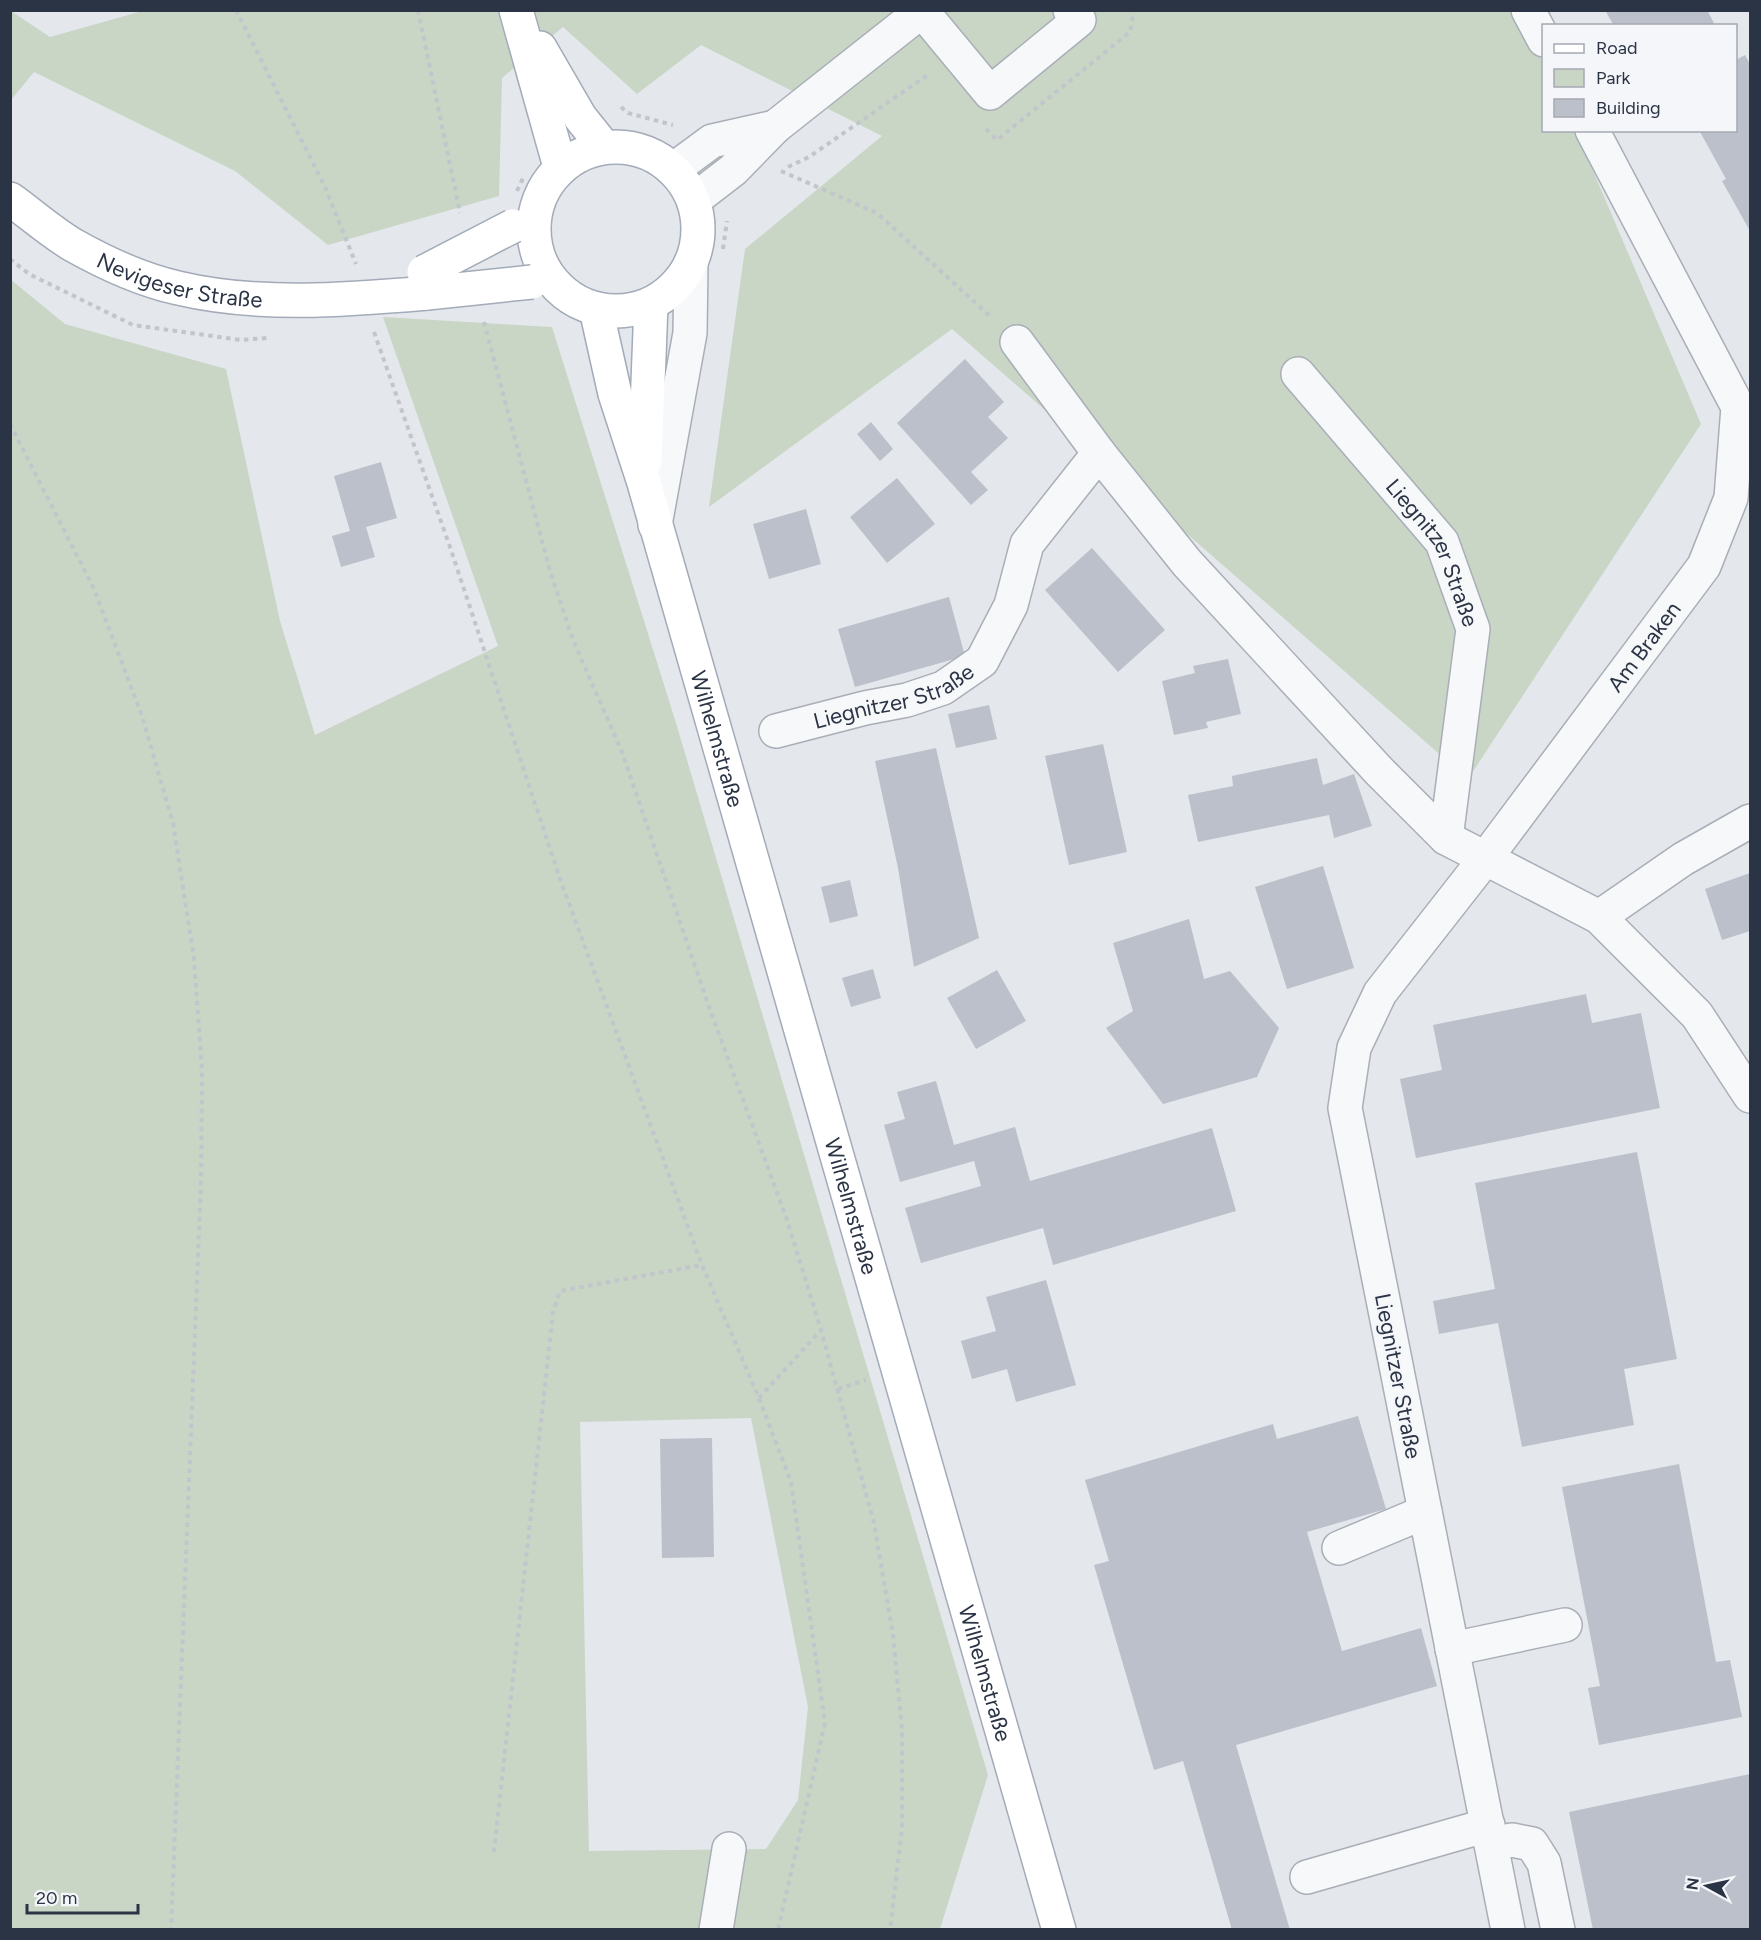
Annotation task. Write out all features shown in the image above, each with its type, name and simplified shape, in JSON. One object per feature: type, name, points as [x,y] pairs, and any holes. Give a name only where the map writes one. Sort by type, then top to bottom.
[{"type":"main road","points":[[517,10],[580,117],[604,147]]},
{"type":"main road","points":[[517,10],[560,168]]},
{"type":"main road","points":[[604,147],[630,147],[654,155],[674,169],[694,200],[699,232],[691,263],[675,287],[651,304],[615,311],[596,309],[541,280],[534,232],[524,220],[560,168],[581,154],[604,147]]},
{"type":"main road","name":"Nevigeser Straße","points":[[10,199],[71,244],[121,269],[178,288],[371,312],[425,282],[524,220]]},
{"type":"main road","name":"Nevigeser Straße","points":[[425,282],[541,280]]},
{"type":"main road","name":"Wilhelmstraße","points":[[644,483],[651,304]]},
{"type":"main road","name":"Wilhelmstraße","points":[[596,309],[615,394],[644,483],[901,1371],[1059,1929]]},
{"type":"street","points":[[694,200],[733,170],[775,127],[922,11],[990,93],[1079,20],[1070,10]]},
{"type":"street","points":[[1528,10],[1542,36]]},
{"type":"street","points":[[674,169],[712,141],[775,127]]},
{"type":"street","name":"Am Braken","points":[[1485,859],[1704,566],[1731,498],[1744,406],[1593,132]]},
{"type":"street","points":[[655,525],[690,333],[691,263]]},
{"type":"street","points":[[1017,342],[1099,453],[1187,562],[1372,763],[1446,838],[1599,917],[1697,1015],[1750,1096]]},
{"type":"street","name":"Liegnitzer Straße","points":[[1298,374],[1442,542],[1473,629],[1446,838]]},
{"type":"street","name":"Liegnitzer Straße","points":[[776,731],[865,708],[907,700],[943,688],[981,661],[1011,605],[1027,544],[1099,453]]},
{"type":"street","points":[[1599,917],[1683,859],[1750,821]]},
{"type":"street","name":"Liegnitzer Straße","points":[[1485,859],[1380,993],[1354,1048],[1345,1108],[1508,1929]]},
{"type":"street","points":[[1339,1548],[1425,1512]]},
{"type":"street","points":[[1452,1649],[1565,1625]]},
{"type":"street","points":[[1307,1877],[1490,1835],[1533,1844],[1544,1863],[1558,1929]]},
{"type":"street","points":[[716,1929],[729,1849]]},
{"type":"path","points":[[236,10],[325,187],[371,312],[559,876],[702,1265],[759,1398],[791,1482],[825,1723],[778,1929]]},
{"type":"path","points":[[418,10],[459,211]]},
{"type":"path","points":[[981,123],[997,140],[1130,32],[1134,10]]},
{"type":"path","points":[[772,176],[808,157],[932,72]]},
{"type":"path","points":[[612,102],[628,112],[667,125],[702,124],[712,141]]},
{"type":"path","points":[[780,171],[877,213],[1017,342]]},
{"type":"path","points":[[723,250],[728,218]]},
{"type":"path","points":[[489,348],[550,571],[573,640],[622,752],[704,993],[760,1142],[821,1330],[873,1523],[893,1635],[902,1730],[902,1817],[890,1929]]},
{"type":"path","points":[[10,424],[94,589],[142,716],[173,823],[194,959],[202,1071],[201,1203],[171,1929]]},
{"type":"path","points":[[494,1852],[553,1312],[560,1291],[702,1265]]},
{"type":"path","points":[[759,1398],[821,1330]]},
{"type":"green space","points":[[146,10],[1525,11],[1542,51],[1542,132],[1576,132],[1701,424],[1468,779],[952,329],[709,507],[745,249],[882,136],[701,45],[637,94],[563,27],[502,78],[499,196],[328,245],[235,171],[34,72],[11,100],[11,11],[50,37]]},
{"type":"green space","points":[[10,279],[65,324],[226,369],[280,621],[315,735],[498,646],[383,317],[552,327],[676,723],[988,1775],[940,1929],[11,1929]],"holes":[[[751,1418],[808,1707],[798,1800],[766,1849],[589,1851],[580,1422]]]},
{"type":"building","points":[[1605,10],[1707,10],[1714,23],[1713,24],[1613,24]]},
{"type":"building","points":[[1745,55],[1750,64],[1750,231],[1722,181],[1726,179],[1700,132],[1737,132],[1737,59]]},
{"type":"building","points":[[965,359],[1004,402],[988,417],[1008,438],[971,472],[988,490],[971,505],[897,423]]},
{"type":"building","points":[[871,422],[893,449],[880,461],[857,434]]},
{"type":"building","points":[[381,462],[397,518],[366,527],[375,557],[341,567],[332,536],[350,531],[334,476]]},
{"type":"building","points":[[897,478],[935,524],[887,563],[850,517]]},
{"type":"building","points":[[806,509],[821,564],[769,579],[753,524]]},
{"type":"building","points":[[1092,548],[1165,630],[1118,672],[1045,590]]},
{"type":"building","points":[[949,597],[965,656],[855,687],[838,629]]},
{"type":"building","points":[[1228,659],[1241,714],[1206,722],[1208,728],[1174,735],[1162,681],[1195,673],[1193,666]]},
{"type":"building","points":[[989,705],[997,739],[956,748],[948,714]]},
{"type":"building","points":[[1103,744],[1127,852],[1069,865],[1045,756]]},
{"type":"building","points":[[936,748],[979,938],[914,967],[898,868],[875,761]]},
{"type":"building","points":[[1317,758],[1323,785],[1354,774],[1372,826],[1334,838],[1329,815],[1198,842],[1188,795],[1233,786],[1232,776]]},
{"type":"building","points":[[1323,866],[1354,968],[1287,989],[1255,887]]},
{"type":"building","points":[[1750,873],[1750,931],[1722,940],[1705,889]]},
{"type":"building","points":[[850,880],[858,916],[830,923],[821,887]]},
{"type":"building","points":[[1189,919],[1204,979],[1230,971],[1279,1028],[1257,1077],[1163,1104],[1106,1028],[1133,1011],[1113,943]]},
{"type":"building","points":[[873,969],[881,998],[851,1007],[842,978]]},
{"type":"building","points":[[997,970],[1026,1021],[976,1049],[947,998]]},
{"type":"building","points":[[1586,994],[1592,1023],[1641,1013],[1660,1108],[1416,1158],[1400,1079],[1442,1070],[1433,1025]]},
{"type":"building","points":[[936,1081],[954,1145],[1015,1127],[1030,1181],[1212,1128],[1236,1211],[1053,1265],[1043,1228],[921,1263],[905,1208],[981,1186],[974,1161],[900,1182],[884,1125],[905,1119],[897,1092]]},
{"type":"building","points":[[1637,1152],[1677,1359],[1624,1369],[1634,1425],[1522,1447],[1498,1323],[1439,1334],[1433,1301],[1495,1289],[1475,1183]]},
{"type":"building","points":[[1046,1280],[1076,1385],[1016,1402],[1007,1369],[972,1379],[961,1341],[996,1331],[986,1297]]},
{"type":"building","points":[[1358,1416],[1386,1509],[1307,1532],[1342,1651],[1421,1628],[1437,1686],[1236,1745],[1290,1930],[1232,1930],[1183,1761],[1154,1770],[1094,1565],[1109,1561],[1085,1480],[1273,1424],[1277,1439]]},
{"type":"building","points":[[712,1438],[714,1557],[662,1558],[660,1439]]},
{"type":"building","points":[[1679,1464],[1716,1662],[1730,1660],[1742,1717],[1599,1745],[1588,1688],[1600,1686],[1562,1487]]},
{"type":"building","points":[[1750,1774],[1750,1930],[1593,1930],[1569,1812]]}]
